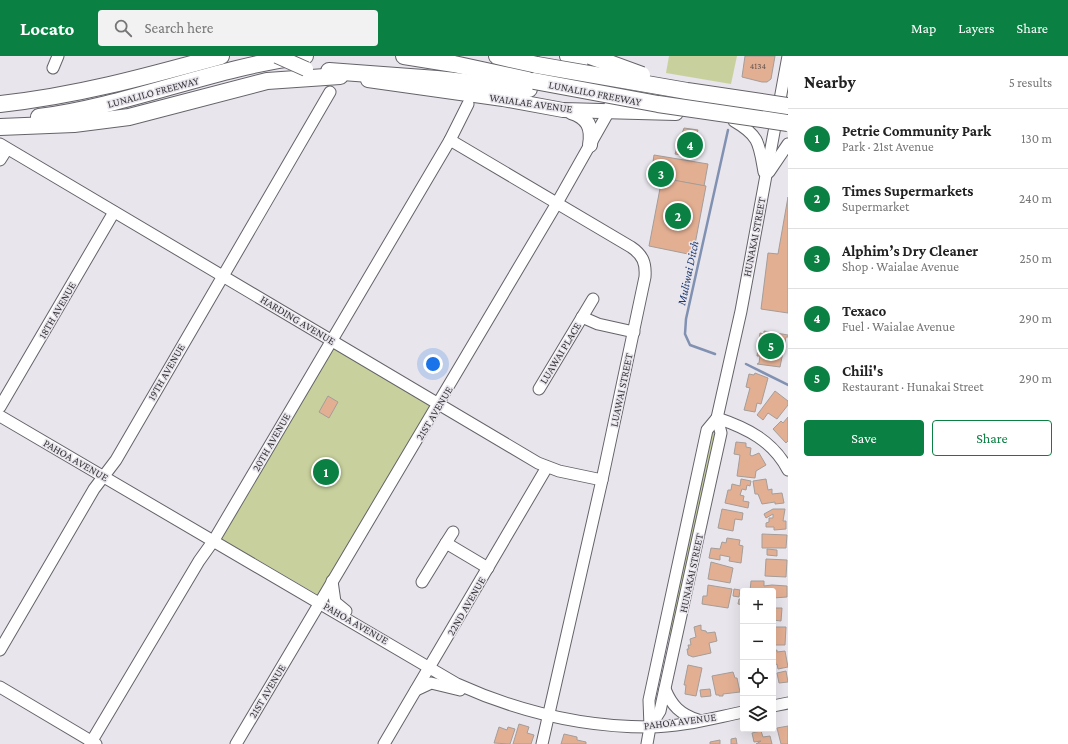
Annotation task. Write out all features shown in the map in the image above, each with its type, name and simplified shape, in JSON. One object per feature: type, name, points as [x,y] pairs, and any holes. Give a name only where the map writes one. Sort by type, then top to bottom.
[{"type":"highway","points":[[168,71],[200,56]]},
{"type":"highway","name":"LUNALILO FREEWAY","points":[[0,104],[47,99],[96,89],[221,56]]},
{"type":"highway","name":"LUNALILO FREEWAY","points":[[404,56],[454,64],[532,85]]},
{"type":"highway","name":"LUNALILO FREEWAY","points":[[497,56],[537,65],[687,91],[786,101]]},
{"type":"highway","points":[[576,57],[687,91]]},
{"type":"highway","name":"LUNALILO FREEWAY","points":[[0,121],[50,115],[100,106],[243,68],[309,66],[373,73],[532,85],[658,104],[784,126]]},
{"type":"highway","points":[[0,127],[74,124],[129,117],[267,81],[340,76]]},
{"type":"main road","name":"WAIALAE AVENUE","points":[[277,56],[340,76],[498,98],[563,110],[671,113],[784,126]]},
{"type":"main road","points":[[576,57],[616,75],[786,101]]},
{"type":"main road","points":[[563,110],[579,114],[585,118],[591,130],[590,145]]},
{"type":"street","points":[[53,68],[58,56]]},
{"type":"street","name":"HUNAKAI STREET","points":[[647,744],[650,727],[649,700],[707,430],[717,418],[741,311],[766,178],[784,126],[788,56]]},
{"type":"street","name":"21ST AVENUE","points":[[236,744],[319,602],[439,404],[590,145],[609,111],[616,75]]},
{"type":"street","name":"19TH AVENUE","points":[[0,650],[94,489],[116,460],[222,275],[330,92]]},
{"type":"street","name":"20TH AVENUE","points":[[93,743],[199,561],[214,540],[450,140],[468,104]]},
{"type":"street","points":[[734,121],[749,130],[754,135],[760,147],[766,178]]},
{"type":"street","name":"LUAWAI STREET","points":[[450,140],[631,247],[644,260],[645,277],[634,332],[542,744]]},
{"type":"street","points":[[766,178],[788,144]]},
{"type":"street","points":[[0,160],[4,147]]},
{"type":"street","name":"HARDING AVENUE","points":[[4,147],[547,467],[602,480]]},
{"type":"street","name":"18TH AVENUE","points":[[0,407],[114,212]]},
{"type":"street","name":"LUAWAI PLACE","points":[[539,389],[593,299]]},
{"type":"street","name":"LUAWAI PLACE","points":[[582,317],[598,324],[634,332]]},
{"type":"street","name":"PAHOA AVENUE","points":[[0,416],[430,666],[457,684],[488,698],[513,707],[548,716],[593,723],[650,727],[700,721],[740,713]]},
{"type":"street","points":[[717,418],[750,430],[759,436],[777,454],[788,470]]},
{"type":"street","name":"HUNAKAI STREET","points":[[650,727],[660,711],[721,433],[717,418]]},
{"type":"street","name":"22ND AVENUE","points":[[384,744],[547,467]]},
{"type":"street","points":[[422,582],[453,532]]},
{"type":"street","points":[[446,543],[488,568]]},
{"type":"street","points":[[332,581],[333,596],[337,605],[358,618],[371,632]]},
{"type":"street","points":[[416,690],[431,682],[488,698]]},
{"type":"street","points":[[0,687],[93,743]]},
{"type":"street","points":[[665,689],[671,703],[678,711],[700,721]]},
{"type":"street","points":[[776,705],[788,703]]},
{"type":"green space","points":[[669,56],[737,56],[731,84],[666,73]]},
{"type":"green space","points":[[332,345],[434,406],[318,595],[220,538]]},
{"type":"green space","points":[[717,430],[672,640],[669,628],[712,432]]},
{"type":"building","points":[[745,56],[775,56],[771,79],[767,82],[762,82],[742,77]]},
{"type":"building","points":[[684,128],[698,130],[690,156],[675,154]]},
{"type":"building","points":[[654,155],[708,164],[704,186],[651,176]]},
{"type":"building","points":[[662,178],[706,186],[693,255],[649,246]]},
{"type":"building","points":[[788,197],[788,313],[761,309],[768,253],[778,254]]},
{"type":"building","points":[[764,331],[788,335],[788,337],[786,337],[780,367],[757,364],[759,363],[760,356],[757,356],[760,333],[764,334]]},
{"type":"building","points":[[755,373],[768,378],[761,404],[757,403],[755,412],[744,410],[750,388],[746,387],[749,374],[754,375]]},
{"type":"building","points":[[775,391],[788,401],[788,405],[777,419],[768,413],[763,420],[757,415]]},
{"type":"building","points":[[328,396],[338,402],[329,418],[319,412]]},
{"type":"building","points":[[788,417],[788,441],[786,443],[773,429],[781,421],[783,423]]},
{"type":"building","points":[[736,442],[746,443],[746,447],[751,448],[750,455],[752,456],[759,453],[766,465],[756,471],[755,478],[737,476],[740,455],[734,454]]},
{"type":"building","points":[[741,479],[751,481],[750,486],[747,485],[746,490],[742,489],[740,495],[744,496],[743,501],[749,502],[748,508],[725,503],[728,490],[731,490],[732,484],[740,486]]},
{"type":"building","points":[[766,479],[768,490],[772,489],[772,494],[782,493],[784,503],[775,504],[775,502],[762,504],[758,494],[755,494],[753,481]]},
{"type":"building","points":[[722,509],[743,513],[742,520],[735,519],[733,531],[718,528]]},
{"type":"building","points":[[773,509],[785,509],[783,521],[786,521],[786,529],[774,530],[774,527],[766,527],[766,523],[769,522],[769,518],[773,518],[773,514],[766,518],[764,514]]},
{"type":"building","points":[[762,534],[787,535],[786,548],[762,548]]},
{"type":"building","points":[[727,538],[740,540],[739,545],[743,546],[741,563],[729,561],[730,557],[720,555],[720,560],[709,558],[711,548],[720,549],[722,542],[726,543]]},
{"type":"building","points":[[767,549],[777,550],[777,556],[767,555]]},
{"type":"building","points":[[766,559],[787,560],[786,577],[765,576]]},
{"type":"building","points":[[711,562],[733,568],[730,583],[708,579]]},
{"type":"building","points":[[751,581],[764,581],[764,586],[787,586],[787,597],[776,598],[776,588],[750,588]]},
{"type":"building","points":[[708,585],[732,589],[728,608],[702,604],[703,596],[707,596]]},
{"type":"building","points":[[734,589],[740,590],[739,597],[733,596]]},
{"type":"building","points":[[776,608],[782,608],[781,621],[776,620]]},
{"type":"building","points":[[701,625],[701,630],[706,631],[707,633],[715,632],[717,641],[709,643],[711,653],[693,657],[688,655],[688,645],[691,645],[690,639],[696,637],[694,627]]},
{"type":"building","points":[[776,627],[786,627],[785,645],[776,645]]},
{"type":"building","points":[[776,650],[777,652],[785,651],[788,667],[778,669],[776,664]]},
{"type":"building","points":[[688,665],[702,668],[696,696],[685,694],[686,685],[684,685]]},
{"type":"building","points":[[786,671],[788,682],[779,683],[777,673]]},
{"type":"building","points":[[733,672],[735,678],[737,678],[740,692],[723,694],[723,696],[716,695],[712,676]]},
{"type":"building","points":[[710,689],[711,696],[701,697],[700,690]]},
{"type":"building","points":[[519,724],[529,727],[527,733],[534,735],[531,744],[513,744]]},
{"type":"building","points":[[788,726],[788,744],[781,744],[777,728]]},
{"type":"building","points":[[499,727],[507,730],[508,727],[515,729],[510,744],[494,743]]},
{"type":"building","points":[[761,732],[763,737],[770,736],[772,744],[756,744],[761,741],[754,742],[752,733]]},
{"type":"building","points":[[564,734],[577,737],[577,740],[586,742],[586,744],[561,744]]},
{"type":"building","points":[[736,738],[737,744],[731,744],[731,739]]},
{"type":"building","points":[[720,740],[720,744],[710,744],[710,742]]},
{"type":"waterway","name":"Muliwai Ditch","points":[[715,354],[690,345],[685,334],[686,319],[728,130]]},
{"type":"waterway","name":"Muliwai Ditch","points":[[746,364],[788,385]]},
{"type":"place","name":"Texaco","points":[[690,145]]},
{"type":"place","name":"Alphim’s Dry Cleaner","points":[[661,174]]},
{"type":"place","name":"Times Supermarkets","points":[[678,216]]},
{"type":"place","name":"Chili's","points":[[771,346]]},
{"type":"place","name":"Petrie Community Park","points":[[326,472]]}]
